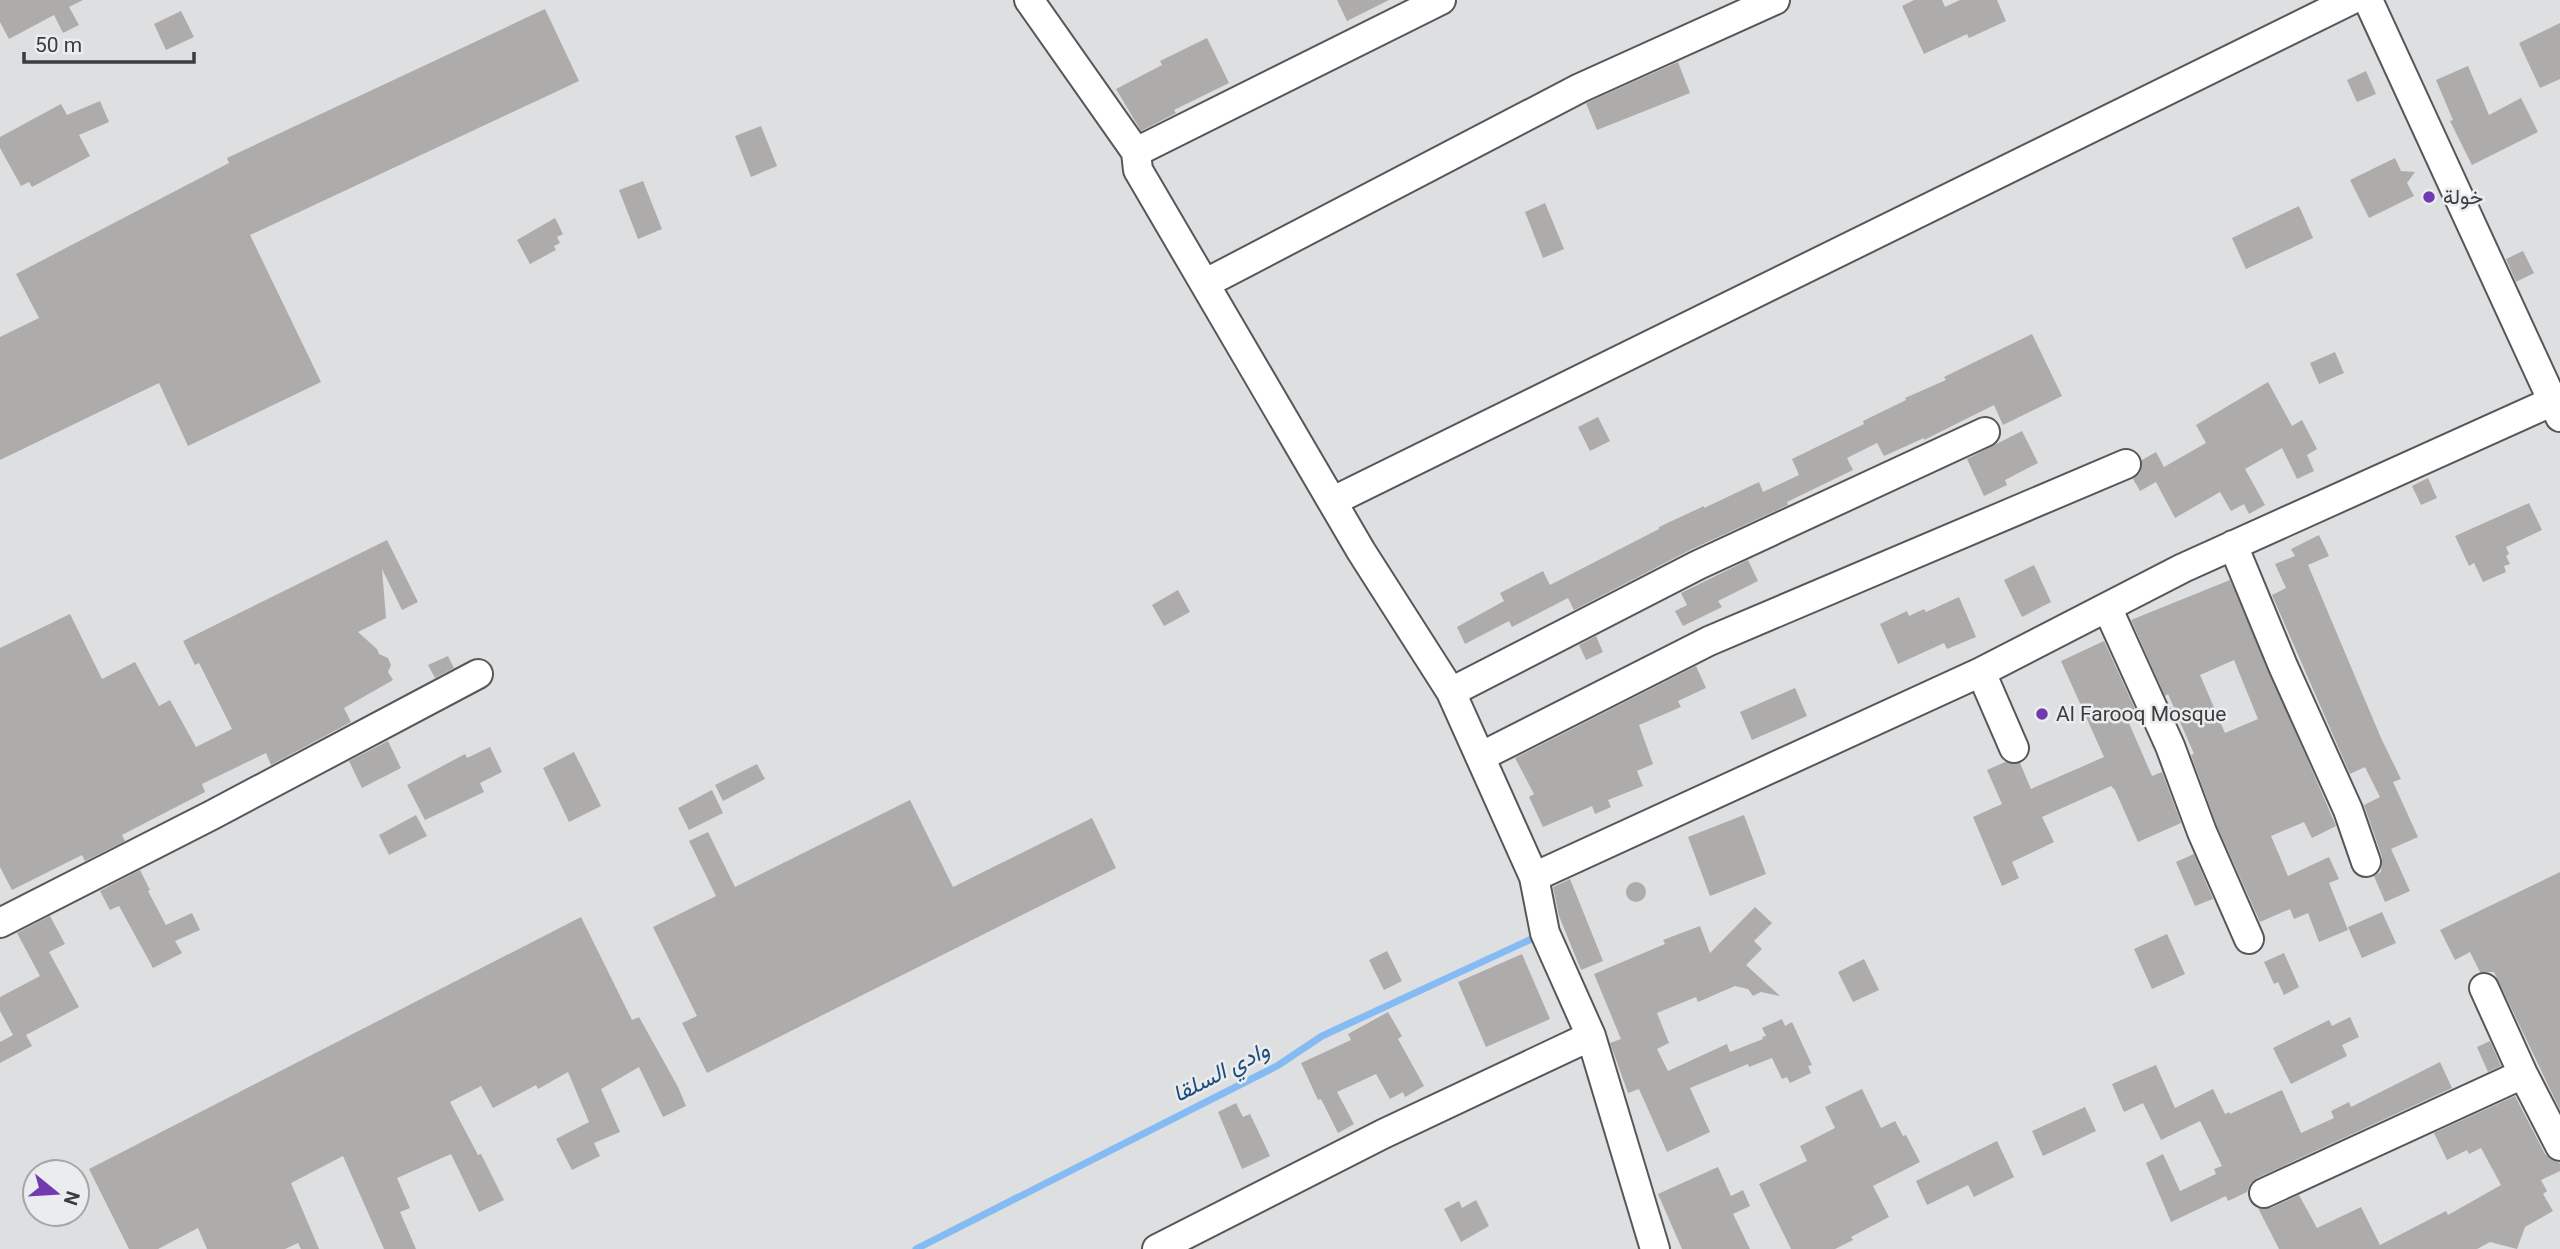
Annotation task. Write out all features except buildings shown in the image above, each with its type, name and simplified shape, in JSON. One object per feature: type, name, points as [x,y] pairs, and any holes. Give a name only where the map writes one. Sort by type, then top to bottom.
[{"type":"street","points":[[1029,0],[1136,152],[1138,170],[1361,551],[1451,692],[1534,877],[1545,933],[1591,1036],[1655,1249]]},
{"type":"street","points":[[1136,152],[1441,0]]},
{"type":"street","points":[[1206,283],[1580,88],[1775,0]]},
{"type":"street","points":[[1332,501],[2351,0]]},
{"type":"street","points":[[1534,877],[1981,672],[2233,545],[2557,406],[2368,0]]},
{"type":"street","points":[[1451,692],[1698,565],[1985,432]]},
{"type":"street","points":[[1482,757],[1709,641],[2126,464]]},
{"type":"street","points":[[2233,545],[2283,666],[2348,810],[2367,862]]},
{"type":"street","points":[[2106,607],[2170,747],[2202,832],[2249,939]]},
{"type":"street","points":[[1981,672],[2014,748]]},
{"type":"street","points":[[0,923],[212,815],[478,674]]},
{"type":"street","points":[[2484,988],[2523,1074],[2560,1146]]},
{"type":"street","points":[[1157,1249],[1382,1134],[1591,1036]]},
{"type":"street","points":[[2264,1193],[2523,1074]]},
{"type":"waterway","name":"وادي السلقا","points":[[916,1249],[1277,1066],[1322,1036],[1540,935]]},
{"type":"place","name":"خولة","points":[[2429,197]]},
{"type":"place","name":"Al Farooq Mosque","points":[[2042,714]]}]
